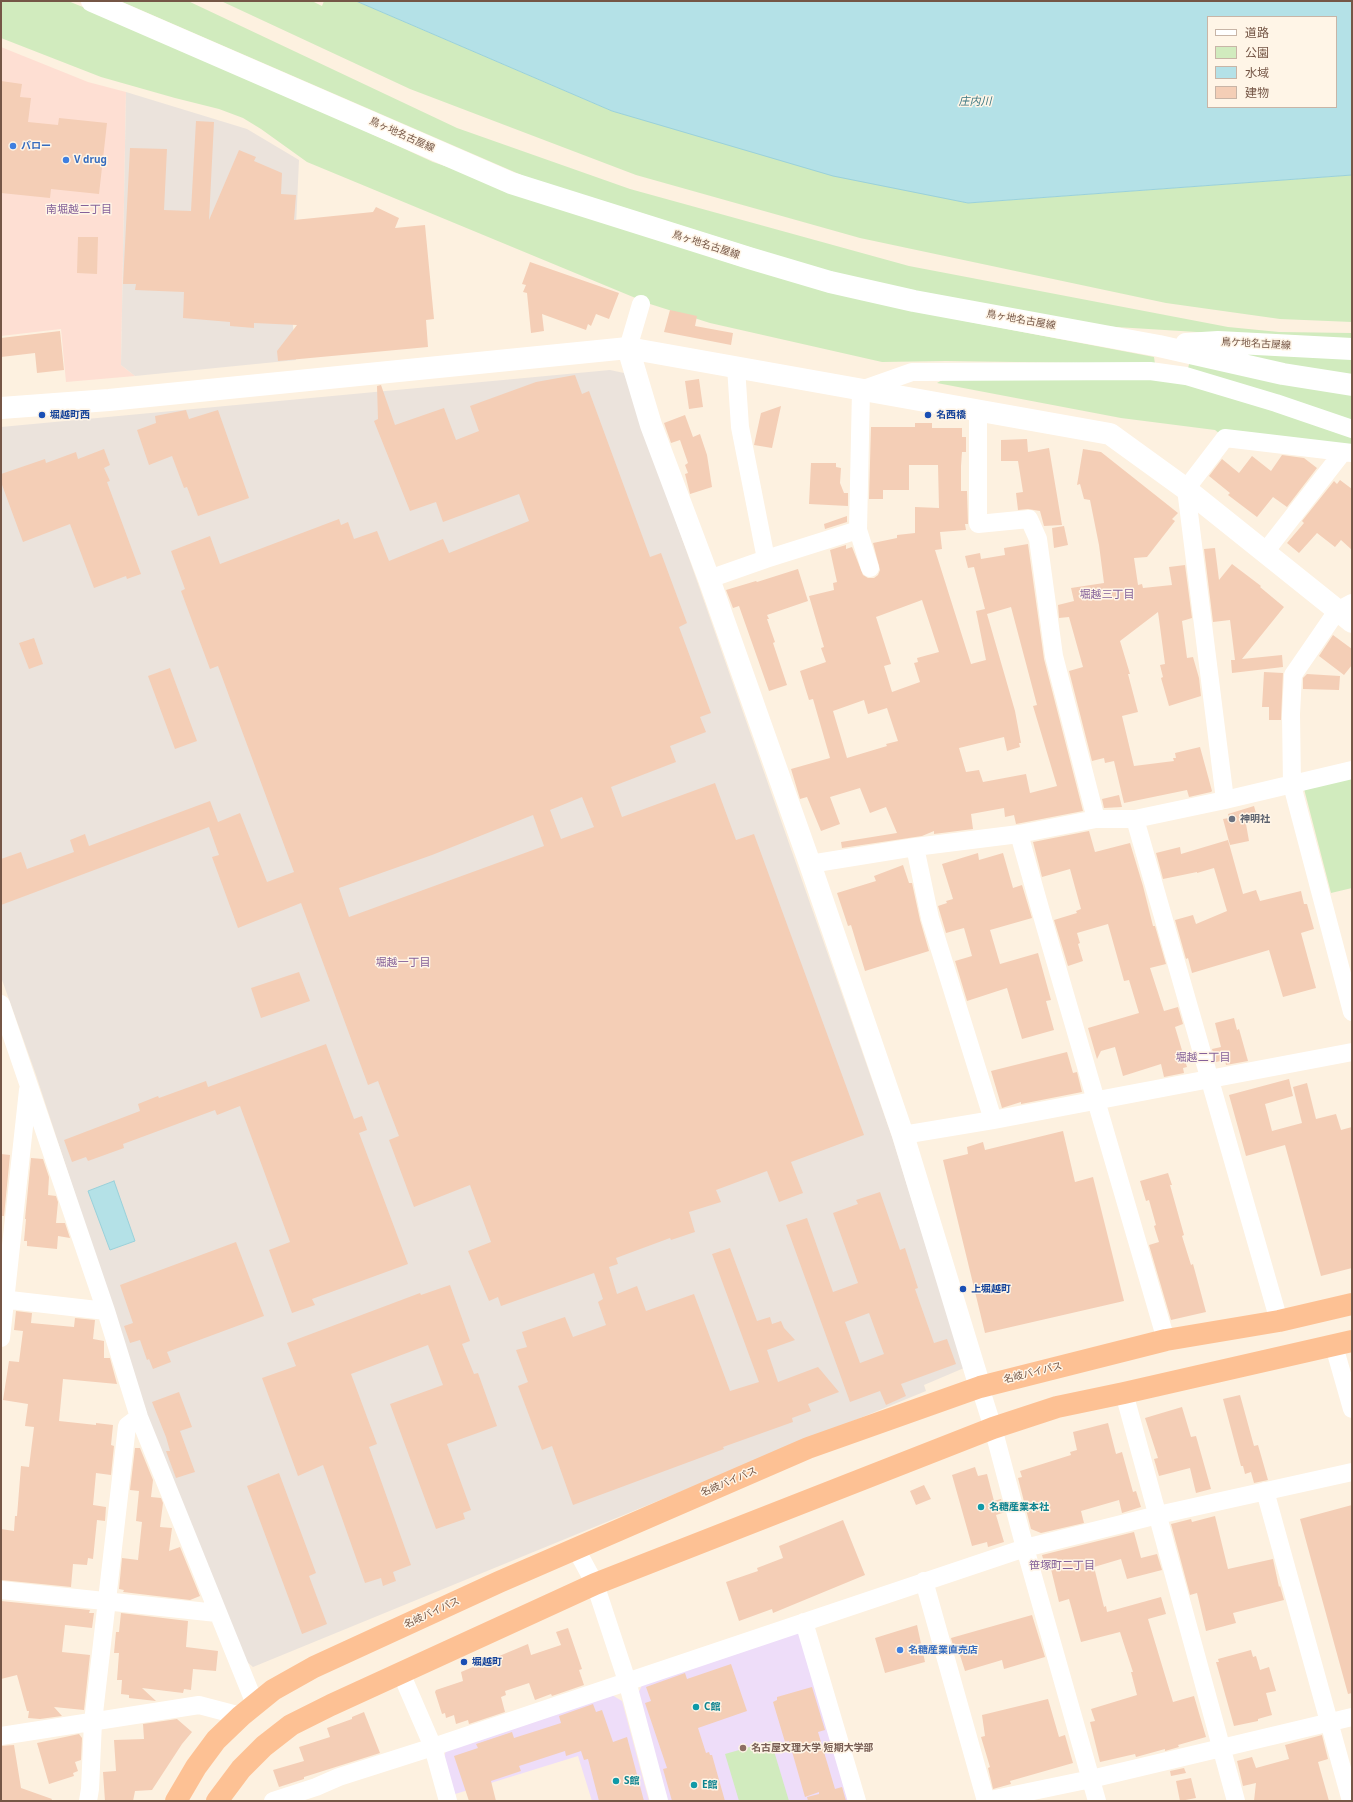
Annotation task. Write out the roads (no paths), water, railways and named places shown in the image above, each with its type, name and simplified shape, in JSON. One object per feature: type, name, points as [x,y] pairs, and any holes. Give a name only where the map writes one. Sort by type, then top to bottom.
[{"type":"highway","name":"名岐バイパス","points":[[176,1801],[196,1767],[216,1740],[248,1710],[273,1690],[314,1667],[499,1582],[808,1448],[980,1387],[1166,1340],[1279,1322],[1352,1304]]},
{"type":"highway","points":[[217,1801],[240,1769],[264,1746],[291,1726],[401,1673],[595,1584],[993,1428],[1057,1407],[1124,1394],[1343,1343]]},
{"type":"street","name":"鳥ヶ地名古屋線","points":[[92,1],[519,185],[749,258],[830,282],[914,301],[1159,346],[1283,374],[1352,385]]},
{"type":"street","points":[[641,304],[628,348],[651,425],[709,579],[810,864],[903,1135],[993,1428],[1025,1548],[1097,1801]]},
{"type":"street","name":"鳥ケ地名古屋線","points":[[1159,346],[1218,342],[1352,349]]},
{"type":"street","points":[[1,408],[109,400],[628,348],[1110,434],[1186,489],[1265,552],[1347,612],[1293,675],[1292,785],[1352,1012]]},
{"type":"street","points":[[1186,376],[1192,353]]},
{"type":"street","points":[[736,367],[740,427],[766,559]]},
{"type":"street","points":[[861,390],[912,372],[1150,371],[1186,376],[1276,403],[1352,429]]},
{"type":"street","points":[[861,390],[858,530],[870,568]]},
{"type":"street","points":[[978,411],[978,524],[1029,519],[1038,539],[1054,656],[1096,819]]},
{"type":"street","points":[[1225,800],[1186,489],[1225,438],[1348,452]]},
{"type":"street","points":[[1265,552],[1348,452]]},
{"type":"street","points":[[709,579],[858,530]]},
{"type":"street","points":[[810,864],[915,846],[1019,834],[1096,819],[1134,819],[1292,785],[1352,770]]},
{"type":"street","points":[[1134,819],[1279,1322]]},
{"type":"street","points":[[1019,834],[1095,1100],[1166,1340]]},
{"type":"street","points":[[915,846],[930,918],[993,1120]]},
{"type":"street","points":[[1,1736],[199,1705],[248,1710],[217,1613],[139,1417],[106,1311],[2,1009]]},
{"type":"street","points":[[903,1135],[993,1120],[1352,1052]]},
{"type":"street","points":[[1,1338],[3,1300],[29,1086]]},
{"type":"street","points":[[3,1300],[106,1311]]},
{"type":"street","points":[[1343,1343],[1352,1409]]},
{"type":"street","points":[[1124,1394],[1236,1801]]},
{"type":"street","points":[[88,1801],[90,1789],[93,1722],[127,1426],[139,1417]]},
{"type":"street","points":[[273,1801],[318,1794],[339,1777],[433,1747],[1025,1548],[1158,1515],[1352,1472]]},
{"type":"street","points":[[1265,1491],[1351,1801]]},
{"type":"street","points":[[576,1549],[595,1584],[627,1681],[659,1801]]},
{"type":"street","points":[[924,1581],[986,1801],[1090,1779],[1352,1717]]},
{"type":"street","points":[[1,1590],[217,1613]]},
{"type":"street","points":[[804,1622],[857,1801]]},
{"type":"street","points":[[401,1673],[433,1747],[448,1801]]},
{"type":"water","name":"庄内川","points":[[356,1],[1352,1],[1352,175],[968,203],[833,176],[612,111]]},
{"type":"water","points":[[114,1181],[135,1241],[110,1250],[88,1191]]},
{"type":"place","name":"バロー","points":[[13,146]]},
{"type":"place","name":"V drug","points":[[66,160]]},
{"type":"place","name":"堀越町西","points":[[42,415]]},
{"type":"place","name":"名西橋","points":[[928,415]]},
{"type":"place","name":"神明社","points":[[1232,819]]},
{"type":"place","name":"上堀越町","points":[[963,1289]]},
{"type":"place","name":"名糖産業本社","points":[[981,1507]]},
{"type":"place","name":"名糖産業直売店","points":[[900,1650]]},
{"type":"place","name":"堀越町","points":[[464,1662]]},
{"type":"place","name":"C館","points":[[696,1707]]},
{"type":"place","name":"名古屋文理大学 短期大学部","points":[[743,1748]]},
{"type":"place","name":"S館","points":[[616,1781]]},
{"type":"place","name":"E館","points":[[694,1785]]},
{"type":"district","name":"南堀越二丁目","points":[[79,210]]},
{"type":"district","name":"堀越三丁目","points":[[1107,595]]},
{"type":"district","name":"堀越一丁目","points":[[403,963]]},
{"type":"district","name":"堀越二丁目","points":[[1203,1058]]},
{"type":"district","name":"笹塚町二丁目","points":[[1062,1566]]}]
